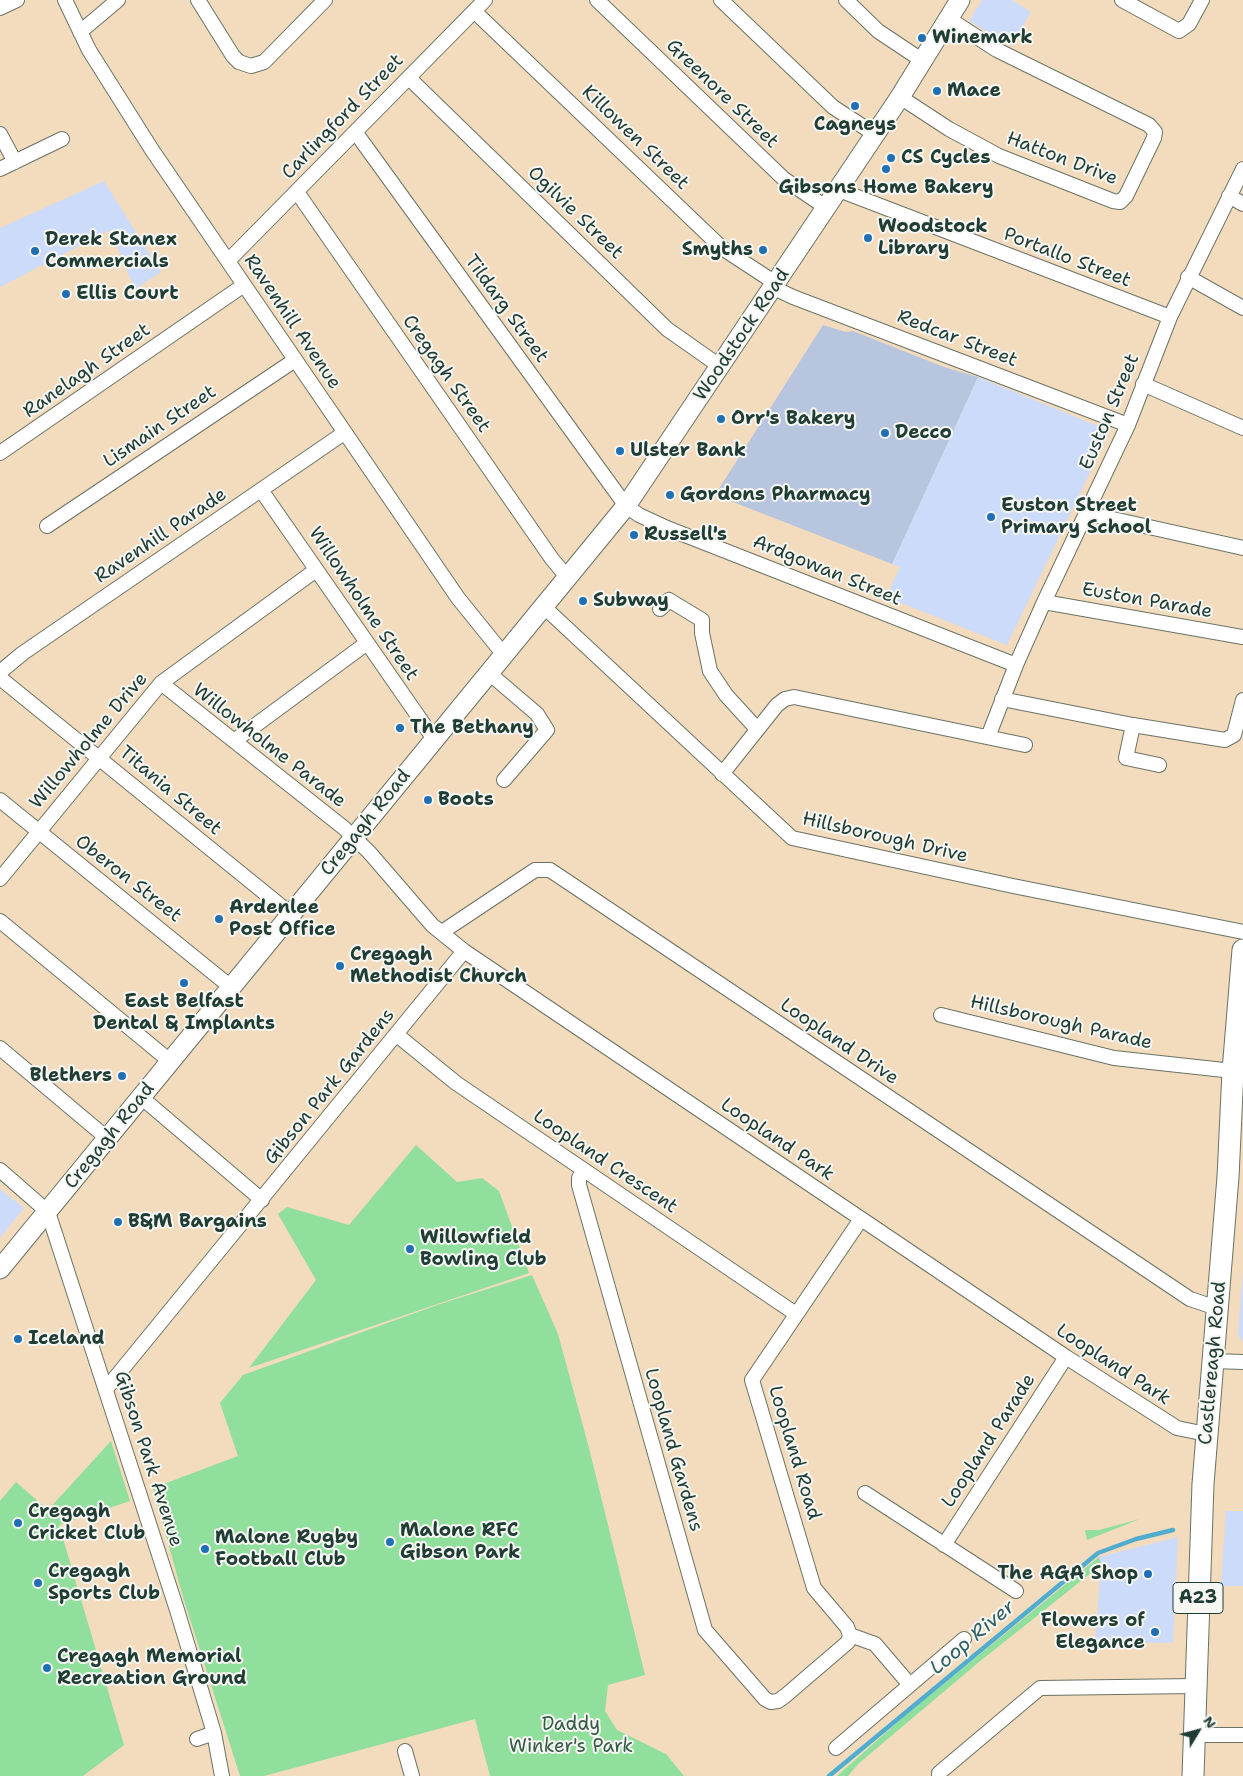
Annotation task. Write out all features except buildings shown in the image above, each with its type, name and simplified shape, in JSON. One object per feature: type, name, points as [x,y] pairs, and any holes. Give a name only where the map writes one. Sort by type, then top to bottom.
[{"type":"main road","name":"Castlereagh Road","points":[[1192,1776],[1206,1434],[1228,1177],[1233,1071],[1243,950]]},
{"type":"street","points":[[0,8],[17,0]]},
{"type":"street","name":"Ravenhill Avenue","points":[[65,0],[80,32],[121,102],[344,433],[458,598],[504,655]]},
{"type":"street","points":[[80,32],[118,0]]},
{"type":"street","points":[[198,0],[233,56],[239,62],[251,66],[264,62],[325,0]]},
{"type":"street","name":"Carlingford Street","points":[[228,261],[485,0]]},
{"type":"street","name":"Greenore Street","points":[[597,0],[784,179],[827,208]]},
{"type":"street","points":[[721,0],[833,107],[876,135]]},
{"type":"street","points":[[846,0],[878,31],[923,62]]},
{"type":"street","name":"Woodstock Road","points":[[504,655],[626,506],[722,367],[876,135],[960,0]]},
{"type":"street","points":[[1122,0],[1179,31],[1189,24],[1202,0]]},
{"type":"street","name":"Killowen Street","points":[[474,11],[722,248],[773,289]]},
{"type":"street","name":"Hatton Drive","points":[[900,97],[950,129],[999,156],[1113,201],[1120,202],[1126,196],[1154,138],[1155,132],[1149,125],[997,50],[949,19]]},
{"type":"street","name":"Ogilvie Street","points":[[409,78],[667,330],[722,367]]},
{"type":"street","name":"Tildarg Street","points":[[356,133],[626,506]]},
{"type":"street","points":[[0,134],[15,162]]},
{"type":"street","points":[[0,169],[62,139]]},
{"type":"street","name":"Euston Street","points":[[988,738],[1016,665],[1044,602],[1128,425],[1170,317],[1188,277],[1243,169]]},
{"type":"street","name":"Portallo Street","points":[[839,190],[1170,317]]},
{"type":"street","name":"Cregagh Street","points":[[297,192],[552,559],[567,577]]},
{"type":"street","points":[[1229,196],[1243,204]]},
{"type":"street","points":[[1188,277],[1243,308]]},
{"type":"street","name":"Ranelagh Street","points":[[0,453],[244,285]]},
{"type":"street","name":"Redcar Street","points":[[773,289],[1128,425]]},
{"type":"street","name":"Lismain Street","points":[[47,526],[295,360]]},
{"type":"street","points":[[1144,384],[1243,428]]},
{"type":"street","name":"Ravenhill Parade","points":[[0,672],[23,653],[344,433]]},
{"type":"street","name":"Willowholme Street","points":[[262,490],[434,738]]},
{"type":"street","name":"Ardgowan Street","points":[[626,506],[639,515],[667,528],[1016,665]]},
{"type":"street","points":[[1086,513],[1243,548]]},
{"type":"street","name":"Willowholme Drive","points":[[0,878],[161,683],[316,570]]},
{"type":"street","points":[[660,609],[669,600],[702,620],[702,633],[710,671],[726,695],[757,729]]},
{"type":"street","name":"Euston Parade","points":[[1044,602],[1243,637]]},
{"type":"street","name":"Hillsborough Drive","points":[[543,606],[792,838],[1003,884],[1243,932]]},
{"type":"street","points":[[234,741],[367,643]]},
{"type":"street","name":"Cregagh Road","points":[[0,1269],[504,655]]},
{"type":"street","points":[[489,673],[537,714],[547,730],[504,780]]},
{"type":"street","name":"Titania Street","points":[[0,678],[292,915]]},
{"type":"street","name":"Willowholme Parade","points":[[161,683],[356,836]]},
{"type":"street","points":[[722,774],[777,705],[785,699],[794,697],[1025,745]]},
{"type":"street","points":[[1002,699],[1133,725],[1226,740],[1234,735],[1243,700]]},
{"type":"street","points":[[1133,725],[1126,758],[1159,765]]},
{"type":"street","name":"Oberon Street","points":[[0,800],[232,988]]},
{"type":"street","name":"Loopland Park","points":[[356,836],[432,925],[464,951],[1066,1357],[1177,1428],[1206,1434]]},
{"type":"street","name":"Loopland Drive","points":[[442,932],[535,870],[550,870],[1190,1299],[1217,1308]]},
{"type":"street","points":[[0,921],[171,1062]]},
{"type":"street","name":"Gibson Park Gardens","points":[[106,1390],[464,951]]},
{"type":"street","name":"Hillsborough Parade","points":[[941,1015],[1114,1058],[1233,1071]]},
{"type":"street","name":"Loopland Crescent","points":[[397,1035],[456,1083],[796,1314]]},
{"type":"street","points":[[0,1048],[108,1139]]},
{"type":"street","points":[[142,1098],[262,1200]]},
{"type":"street","points":[[0,1170],[48,1212]]},
{"type":"street","name":"Loopland Gardens","points":[[582,1170],[579,1185],[705,1630],[765,1699],[771,1702],[778,1701],[785,1696],[848,1642],[849,1631]]},
{"type":"street","name":"Gibson Park Avenue","points":[[48,1212],[177,1610],[214,1733],[222,1776]]},
{"type":"street","name":"Loopland Road","points":[[849,1631],[814,1588],[752,1380],[860,1219]]},
{"type":"street","name":"Loopland Parade","points":[[944,1545],[1066,1357]]},
{"type":"street","points":[[1213,1361],[1243,1362]]},
{"type":"street","points":[[865,1493],[1016,1591]]},
{"type":"street","points":[[849,1631],[875,1644],[910,1685]]},
{"type":"street","points":[[836,1748],[964,1639]]},
{"type":"street","points":[[939,1776],[939,1773],[1040,1688],[1195,1686]]},
{"type":"street","points":[[197,1739],[214,1733]]},
{"type":"street","points":[[1193,1734],[1243,1735]]},
{"type":"street","points":[[405,1751],[412,1776]]},
{"type":"shaded area","points":[[982,0],[1012,0],[1031,12],[1011,46],[969,21]]},
{"type":"shaded area","name":"Derek Stanex Commercials","points":[[104,181],[161,272],[135,289],[110,230],[0,287],[0,228]]},
{"type":"shaded area","points":[[823,325],[846,332],[853,331],[944,367],[978,377],[892,564],[715,495]]},
{"type":"shaded area","name":"Euston Street Primary School","points":[[978,377],[1110,431],[1007,645],[886,597],[900,567],[892,564]]},
{"type":"shaded area","points":[[0,1189],[24,1208],[0,1238]]},
{"type":"shaded area","points":[[1243,1270],[1243,1342],[1238,1335]]},
{"type":"shaded area","points":[[1226,1511],[1243,1511],[1243,1586],[1221,1586]]},
{"type":"shaded area","points":[[1178,1537],[1173,1643],[1095,1642],[1101,1565],[1099,1557]]},
{"type":"green space","name":"Willowfield Bowling Club","points":[[416,1145],[457,1182],[482,1178],[499,1191],[529,1273],[249,1368],[316,1280],[278,1214],[287,1207],[349,1225]]},
{"type":"green space","name":"Malone RFC Gibson Park","points":[[532,1275],[558,1334],[589,1448],[645,1675],[608,1685],[605,1711],[617,1730],[666,1754],[684,1776],[490,1776],[475,1719],[264,1776],[240,1776],[183,1597],[153,1488],[238,1456],[220,1403],[243,1375],[440,1304]]},
{"type":"green space","name":"Cregagh Memorial Recreation Ground","points":[[111,1441],[130,1501],[59,1525],[124,1745],[83,1776],[0,1776],[0,1501],[16,1482],[48,1510]]},
{"type":"green space","points":[[1140,1519],[1087,1540],[1085,1530],[1099,1530]]},
{"type":"green space","points":[[1099,1557],[1101,1565],[979,1662],[858,1764],[848,1776],[837,1776],[908,1713]]},
{"type":"waterway","name":"Loop River","points":[[829,1776],[1098,1553],[1136,1539],[1173,1530]]},
{"type":"place","name":"Winemark","points":[[922,38]]},
{"type":"place","name":"Mace","points":[[937,91]]},
{"type":"place","name":"Cagneys","points":[[855,106]]},
{"type":"place","name":"CS Cycles","points":[[891,158]]},
{"type":"place","name":"Gibsons Home Bakery","points":[[886,169]]},
{"type":"place","name":"Woodstock Library","points":[[868,238]]},
{"type":"place","name":"Smyths","points":[[763,250]]},
{"type":"place","name":"Derek Stanex Commercials","points":[[35,251]]},
{"type":"place","name":"Ellis Court","points":[[66,294]]},
{"type":"place","name":"Orr's Bakery","points":[[721,419]]},
{"type":"place","name":"Decco","points":[[885,433]]},
{"type":"place","name":"Ulster Bank","points":[[620,451]]},
{"type":"place","name":"Gordons Pharmacy","points":[[670,495]]},
{"type":"place","name":"Euston Street Primary School","points":[[991,517]]},
{"type":"place","name":"Russell's","points":[[634,535]]},
{"type":"place","name":"Subway","points":[[583,601]]},
{"type":"place","name":"The Bethany","points":[[400,728]]},
{"type":"place","name":"Boots","points":[[428,800]]},
{"type":"place","name":"Ardenlee Post Office","points":[[219,919]]},
{"type":"place","name":"Cregagh Methodist Church","points":[[340,966]]},
{"type":"place","name":"East Belfast Dental & Implants","points":[[184,983]]},
{"type":"place","name":"Blethers","points":[[122,1076]]},
{"type":"place","name":"B&M Bargains","points":[[118,1222]]},
{"type":"place","name":"Willowfield Bowling Club","points":[[410,1249]]},
{"type":"place","name":"Iceland","points":[[18,1339]]},
{"type":"place","name":"Cregagh Cricket Club","points":[[18,1523]]},
{"type":"place","name":"Malone RFC Gibson Park","points":[[390,1542]]},
{"type":"place","name":"Malone Rugby Football Club","points":[[205,1549]]},
{"type":"place","name":"The AGA Shop","points":[[1148,1574]]},
{"type":"place","name":"Cregagh Sports Club","points":[[38,1583]]},
{"type":"place","name":"Flowers of Elegance","points":[[1155,1632]]},
{"type":"place","name":"Cregagh Memorial Recreation Ground","points":[[47,1668]]},
{"type":"park label","name":"Daddy Winker's Park","points":[[571,1736]]}]
